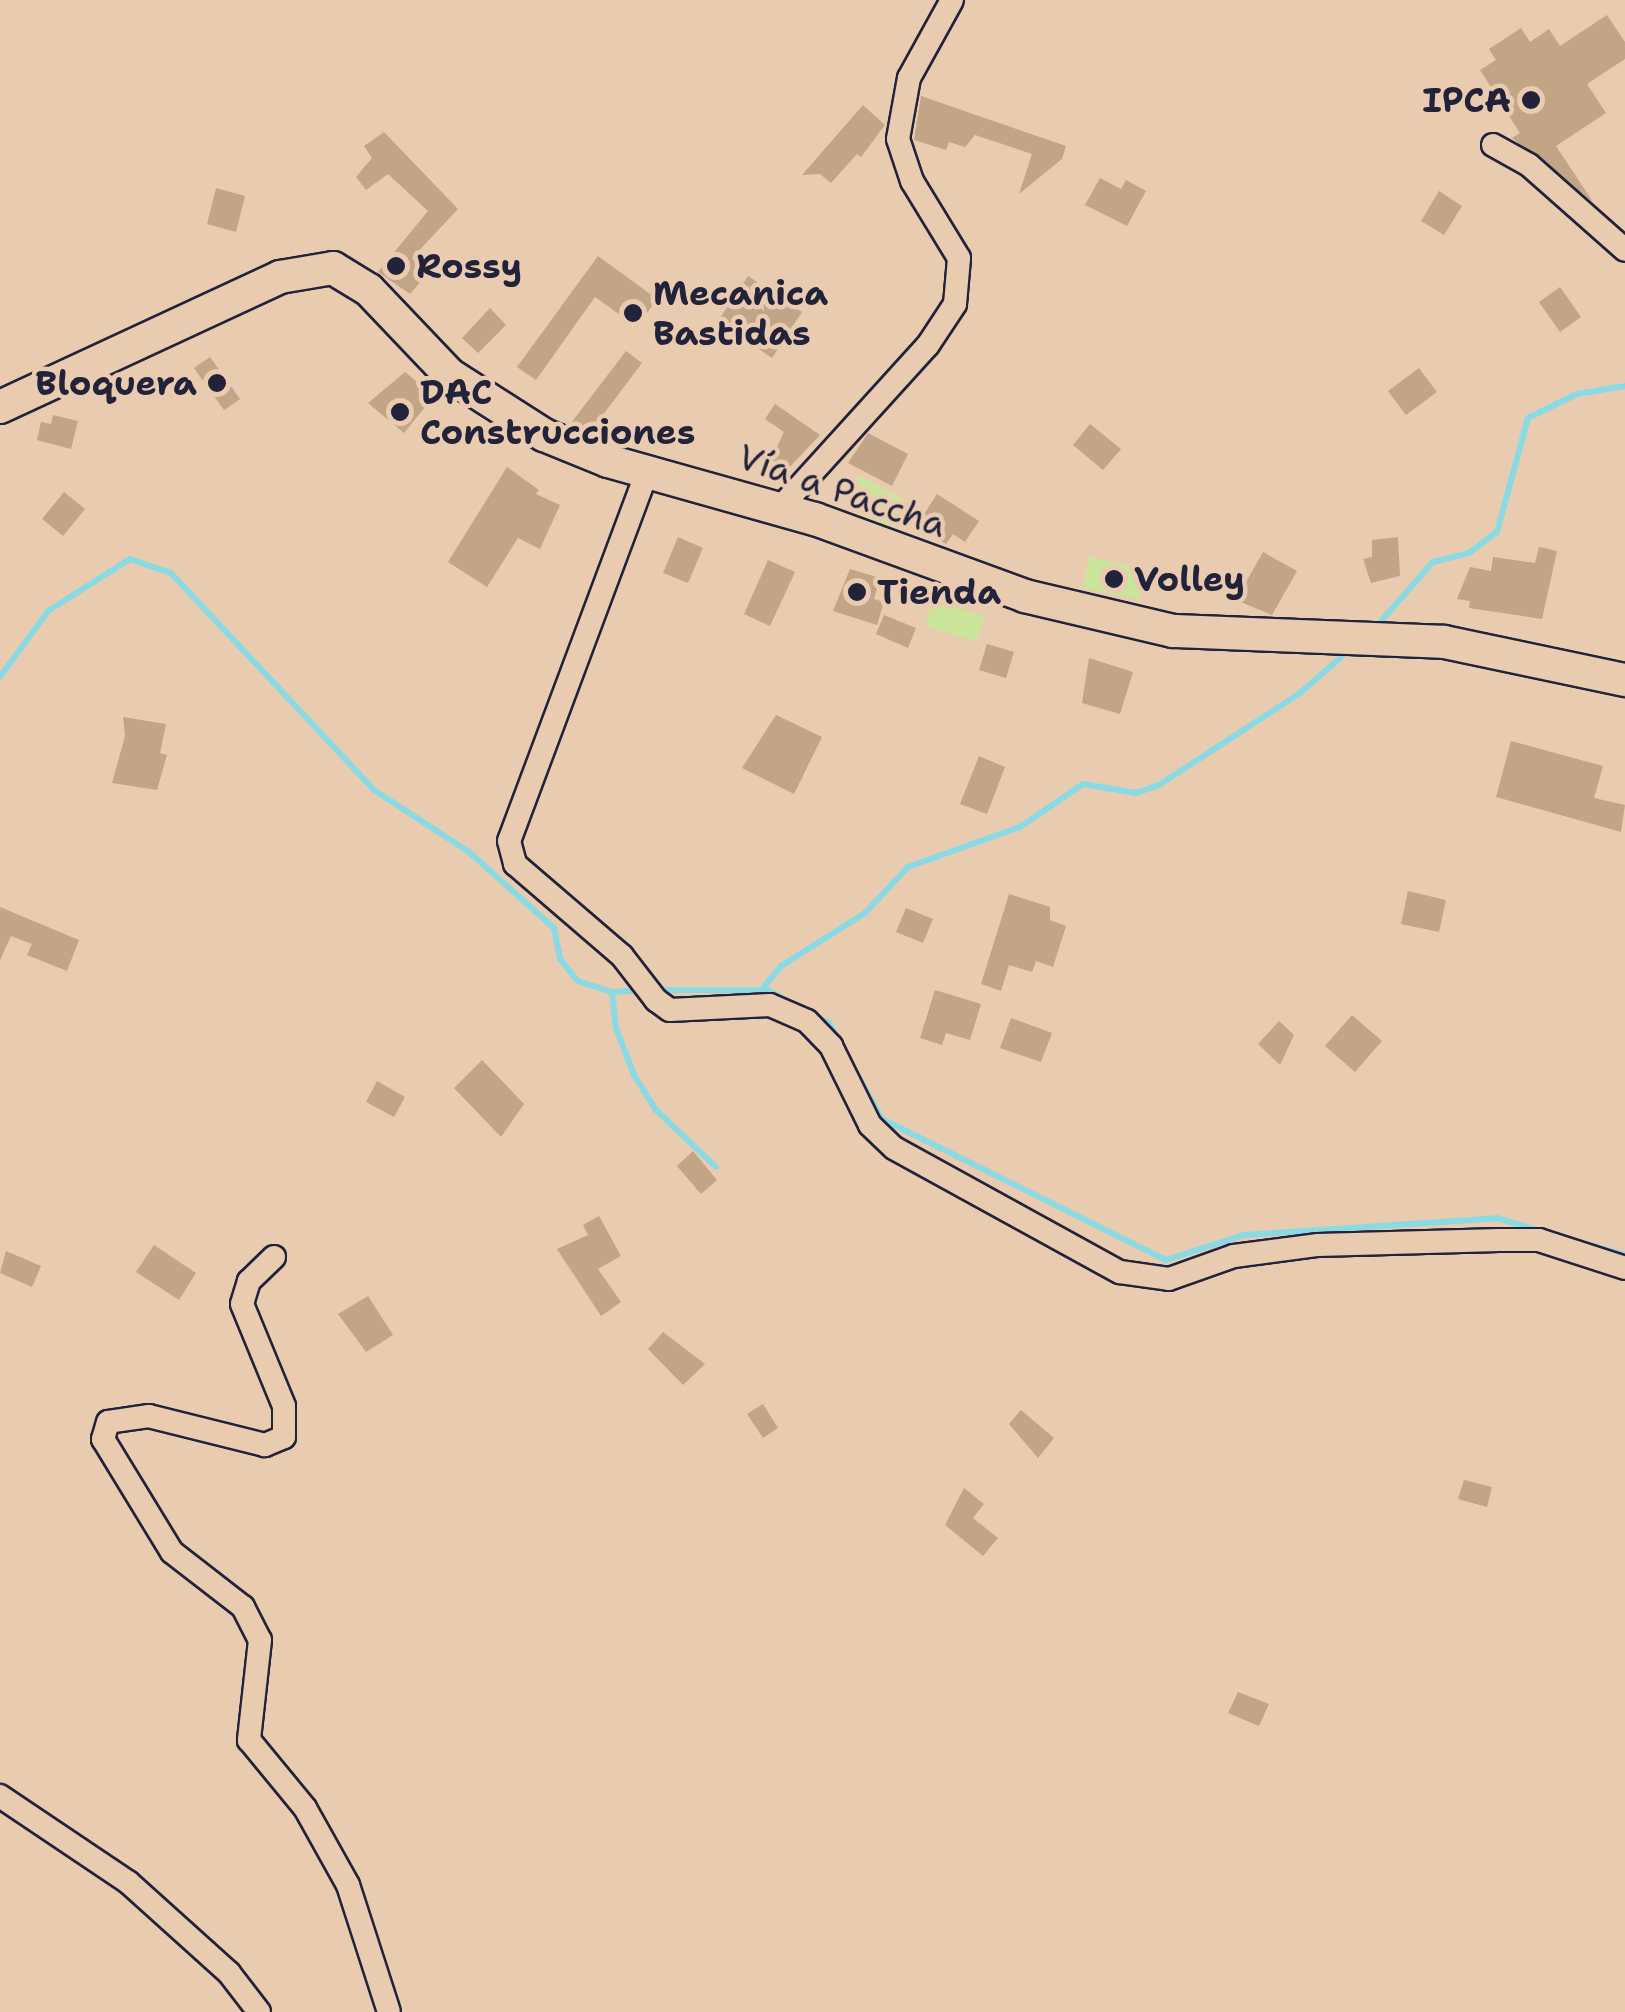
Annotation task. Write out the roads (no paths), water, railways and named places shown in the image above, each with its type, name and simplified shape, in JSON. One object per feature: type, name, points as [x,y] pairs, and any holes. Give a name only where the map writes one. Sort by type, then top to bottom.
[{"type":"main road","name":"Vía a Paccha","points":[[0,407],[280,278],[333,268],[370,290],[450,375],[499,409],[573,448],[780,508],[1024,596],[1155,627],[1474,647],[1625,680]]},
{"type":"street","points":[[780,508],[928,345],[955,304],[959,258],[912,181],[898,139],[909,78],[952,0]]},
{"type":"street","points":[[1493,144],[1529,164],[1625,250]]},
{"type":"street","points":[[647,472],[508,841],[516,864],[622,956],[656,1000],[670,1010],[770,1005],[807,1022],[830,1046],[870,1125],[894,1148],[1120,1272],[1169,1279],[1234,1256],[1318,1245],[1499,1240],[1539,1240],[1625,1268]]},
{"type":"street","points":[[274,1257],[249,1281],[242,1304],[284,1406],[284,1437],[265,1445],[149,1416],[108,1422],[103,1439],[172,1552],[243,1606],[260,1640],[250,1740],[305,1808],[348,1884],[389,2012]]},
{"type":"street","points":[[0,1796],[128,1882],[229,1974],[259,2012]]},
{"type":"waterway","points":[[1376,627],[1433,562],[1469,553],[1497,532],[1528,418],[1577,394],[1625,386]]},
{"type":"waterway","points":[[0,677],[48,611],[130,559],[171,573],[374,790],[469,852],[554,928],[560,959],[578,981],[612,992],[642,990]]},
{"type":"waterway","points":[[762,989],[781,966],[865,913],[908,867],[1020,827],[1083,784],[1136,793],[1159,785],[1300,693],[1347,652]]},
{"type":"waterway","points":[[654,990],[768,990],[789,1002]]},
{"type":"waterway","points":[[612,992],[616,1028],[634,1075],[655,1109],[716,1167]]},
{"type":"waterway","points":[[813,1015],[829,1023],[838,1040]]},
{"type":"waterway","points":[[856,1073],[882,1119],[1166,1260],[1244,1235],[1497,1218],[1537,1230]]},
{"type":"waterway","points":[[1593,1246],[1625,1255]]},
{"type":"place","name":"IPCA","points":[[1531,100]]},
{"type":"place","name":"Rossy","points":[[396,266]]},
{"type":"place","name":"Mecanica Bastidas","points":[[633,313]]},
{"type":"place","name":"Bloquera","points":[[217,383]]},
{"type":"place","name":"DAC Construcciones","points":[[400,412]]},
{"type":"place","name":"Volley","points":[[1114,579]]},
{"type":"place","name":"Tienda","points":[[857,592]]}]
